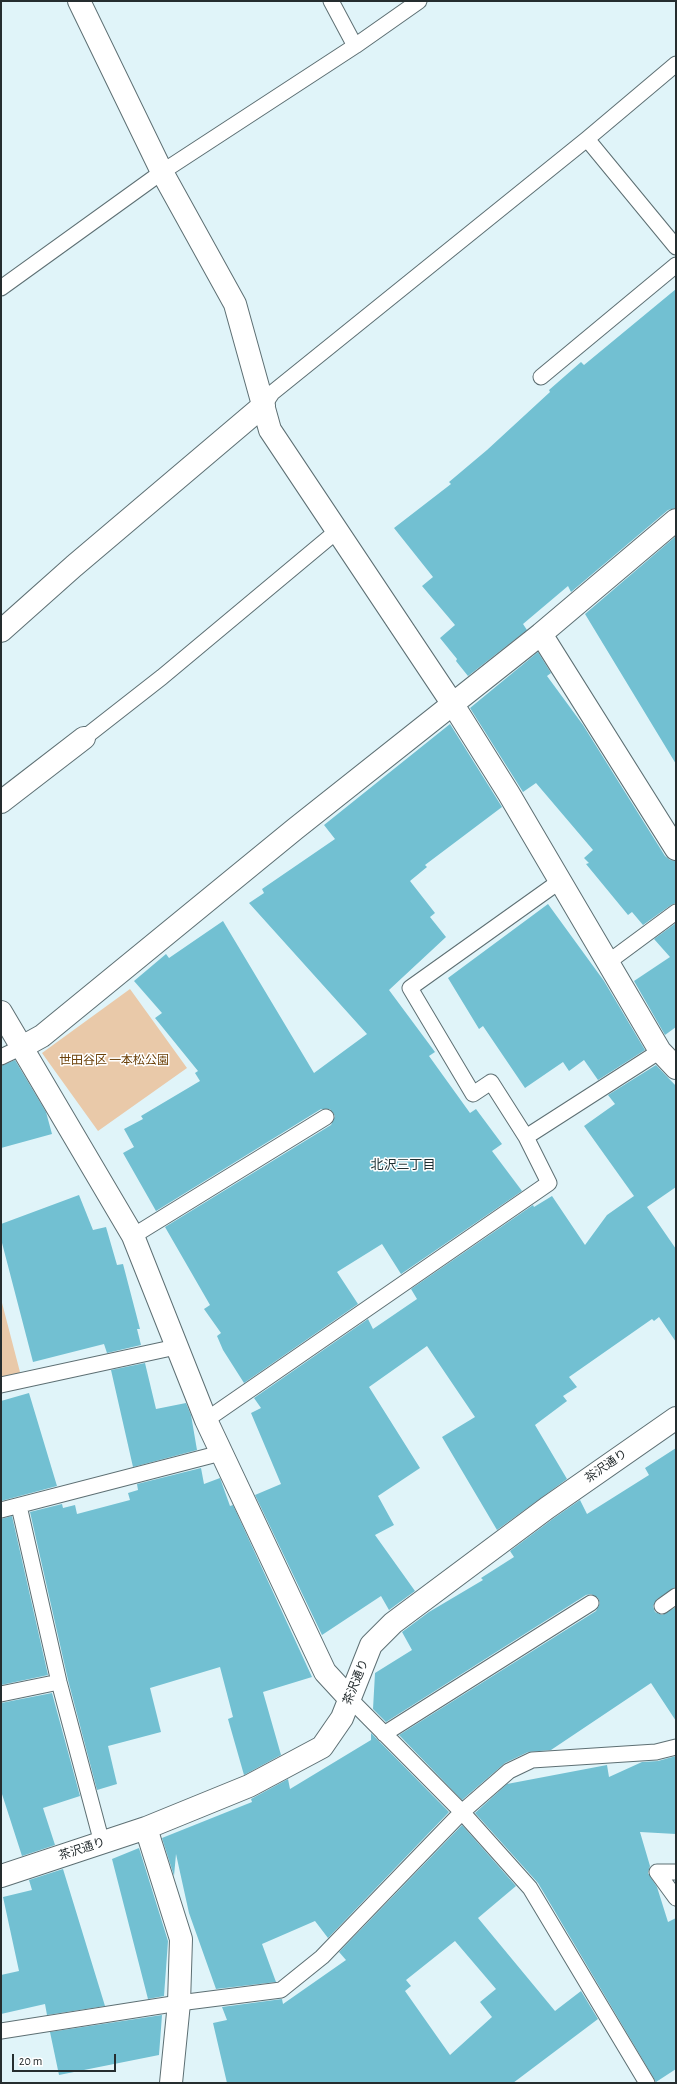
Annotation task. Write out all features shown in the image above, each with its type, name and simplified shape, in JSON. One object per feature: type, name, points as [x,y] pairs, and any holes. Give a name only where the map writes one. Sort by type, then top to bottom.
[{"type":"street","points":[[79,1],[162,172],[235,304],[270,430],[452,703],[560,881],[660,1051],[676,1068]]},
{"type":"street","points":[[1,631],[74,566],[264,405]]},
{"type":"street","points":[[22,1047],[42,1036],[452,703],[540,634],[676,520]]},
{"type":"street","points":[[540,634],[676,849]]},
{"type":"street","points":[[1,802],[84,738]]},
{"type":"street","points":[[1,1012],[133,1236],[176,1347],[221,1453],[325,1672],[349,1698]]},
{"type":"street","name":"茶沢通り","points":[[1,1876],[146,1828],[249,1786],[322,1747],[342,1718],[371,1645],[393,1623],[547,1508],[676,1418]]},
{"type":"street","points":[[146,1828],[181,1939],[179,2003],[171,2083]]},
{"type":"lane","points":[[331,1],[355,46]]},
{"type":"lane","points":[[1,288],[162,172],[355,46],[419,1]]},
{"type":"lane","points":[[264,405],[272,393],[587,139],[676,64]]},
{"type":"lane","points":[[587,139],[676,247]]},
{"type":"lane","points":[[541,377],[676,265]]},
{"type":"lane","points":[[84,738],[162,677],[337,531]]},
{"type":"lane","points":[[206,1420],[549,1183],[526,1138],[491,1082],[473,1094],[410,988],[560,881]]},
{"type":"lane","points":[[607,963],[676,912]]},
{"type":"lane","points":[[1,1057],[22,1047]]},
{"type":"lane","points":[[526,1138],[660,1051]]},
{"type":"lane","points":[[133,1236],[326,1117]]},
{"type":"lane","points":[[1,1385],[176,1347]]},
{"type":"lane","points":[[1,1510],[221,1453]]},
{"type":"lane","points":[[19,1506],[60,1682],[102,1843]]},
{"type":"lane","points":[[662,1606],[676,1596]]},
{"type":"lane","points":[[384,1734],[591,1603]]},
{"type":"lane","points":[[1,1694],[60,1682]]},
{"type":"lane","points":[[349,1698],[462,1812],[530,1888],[647,2083]]},
{"type":"lane","points":[[1,2032],[179,2003],[281,1990],[322,1957],[462,1812],[510,1771],[532,1760],[656,1752],[676,1747]]},
{"type":"lane","points":[[676,1872],[657,1872],[676,1898]]},
{"type":"green space","name":"世田谷区 一本松公園","points":[[130,989],[187,1068],[98,1131],[42,1053]]},
{"type":"green space","points":[[1,1299],[21,1376],[1,1380]]},
{"type":"building","points":[[676,289],[676,508],[668,510],[571,592],[568,586],[523,624],[527,630],[468,676],[456,661],[457,659],[440,638],[455,625],[422,586],[433,577],[394,528],[451,484],[449,482],[487,450],[550,392],[549,390],[581,362],[584,365]]},
{"type":"building","points":[[676,536],[676,764],[585,614]]},
{"type":"building","points":[[538,652],[551,673],[547,676],[583,725],[665,856],[670,860],[676,861],[676,903],[643,925],[632,912],[628,915],[586,864],[589,863],[584,858],[593,850],[536,783],[523,792],[470,708]]},
{"type":"building","points":[[450,724],[502,807],[425,865],[427,867],[410,881],[435,913],[430,917],[446,937],[389,990],[435,1052],[429,1056],[470,1113],[476,1109],[502,1144],[492,1151],[522,1191],[401,1274],[382,1244],[337,1272],[358,1304],[244,1383],[223,1350],[217,1336],[221,1333],[204,1309],[210,1305],[165,1227],[331,1125],[335,1116],[330,1109],[321,1109],[156,1211],[123,1153],[134,1147],[124,1129],[143,1119],[141,1116],[200,1081],[195,1073],[198,1071],[155,1018],[162,1013],[134,981],[166,954],[169,958],[223,921],[314,1073],[367,1034],[249,903],[264,893],[262,889],[335,839],[324,825]]},
{"type":"building","points":[[548,904],[604,981],[645,1050],[598,1080],[584,1060],[569,1071],[563,1062],[525,1088],[483,1026],[479,1029],[448,978]]},
{"type":"building","points":[[676,923],[676,1027],[665,1035],[634,981],[670,957],[654,939]]},
{"type":"building","points":[[15,1060],[46,1112],[52,1134],[1,1148],[1,1066]]},
{"type":"building","points":[[656,1065],[676,1086],[676,1187],[647,1207],[676,1249],[676,1342],[659,1317],[654,1321],[652,1319],[569,1377],[577,1387],[563,1396],[567,1401],[535,1425],[567,1479],[497,1530],[442,1437],[475,1417],[427,1346],[369,1387],[420,1468],[378,1496],[394,1525],[375,1535],[415,1591],[389,1610],[381,1596],[322,1635],[255,1495],[281,1484],[251,1413],[261,1408],[254,1398],[368,1319],[373,1329],[417,1299],[411,1289],[533,1205],[534,1207],[552,1196],[585,1245],[607,1215],[634,1196],[584,1126],[615,1104],[608,1095]]},
{"type":"building","points":[[79,1195],[93,1230],[106,1227],[117,1265],[123,1264],[140,1329],[137,1329],[141,1345],[107,1353],[104,1344],[33,1362],[1,1239],[1,1224]]},
{"type":"building","points":[[145,1363],[156,1409],[186,1403],[191,1415],[197,1450],[133,1467],[111,1370]]},
{"type":"building","points":[[29,1393],[57,1486],[1,1501],[1,1401]]},
{"type":"building","points":[[676,1448],[676,1587],[657,1599],[653,1606],[655,1612],[662,1615],[676,1607],[676,1721],[651,1683],[551,1750],[528,1752],[505,1763],[462,1800],[399,1735],[596,1611],[600,1603],[598,1598],[591,1594],[586,1595],[386,1722],[373,1709],[375,1673],[412,1650],[402,1632],[429,1612],[483,1580],[481,1578],[514,1557],[510,1551],[554,1518],[580,1500],[587,1514],[649,1475],[645,1468]]},
{"type":"building","points":[[201,1468],[204,1484],[220,1478],[230,1506],[233,1505],[312,1677],[263,1692],[281,1755],[244,1775],[228,1719],[233,1717],[220,1667],[150,1688],[161,1732],[108,1746],[117,1784],[97,1790],[68,1680],[30,1512],[62,1504],[63,1508],[75,1505],[77,1514],[130,1500],[128,1493],[138,1490],[137,1484]]},
{"type":"building","points":[[12,1516],[48,1675],[1,1685],[1,1519]]},
{"type":"building","points":[[52,1693],[80,1796],[43,1808],[55,1845],[22,1856],[1,1791],[1,1703]]},
{"type":"building","points":[[371,1733],[449,1812],[328,1938],[315,1921],[262,1944],[276,1982],[216,1989],[189,1913],[176,1854],[174,1876],[162,1838],[252,1802],[251,1799],[288,1779],[290,1789],[371,1740]]},
{"type":"building","points":[[676,1756],[676,1834],[640,1832],[650,1866],[648,1873],[657,1887],[668,1922],[676,1918],[676,2069],[656,2082],[538,1883],[475,1813],[507,1784],[607,1765],[609,1777],[642,1762],[658,1761]]},
{"type":"building","points":[[462,1825],[516,1886],[478,1918],[555,2011],[581,1991],[598,2019],[513,2083],[227,2083],[213,2023],[227,2020],[222,2007],[282,1999],[283,2004],[346,1960],[339,1952]],"holes":[[[455,1941],[496,1989],[480,2002],[492,2017],[450,2055],[405,1991],[411,1986],[406,1980]]]},
{"type":"building","points":[[139,1848],[168,1941],[164,1996],[148,1999],[112,1859]]},
{"type":"building","points":[[63,1869],[105,2006],[47,2015],[45,2004],[1,2014],[1,1975],[19,1971],[3,1897],[32,1890],[29,1880]]},
{"type":"building","points":[[162,2015],[159,2055],[59,2075],[50,2032]]},
{"type":"district","name":"北沢三丁目","points":[[403,1165]]}]
